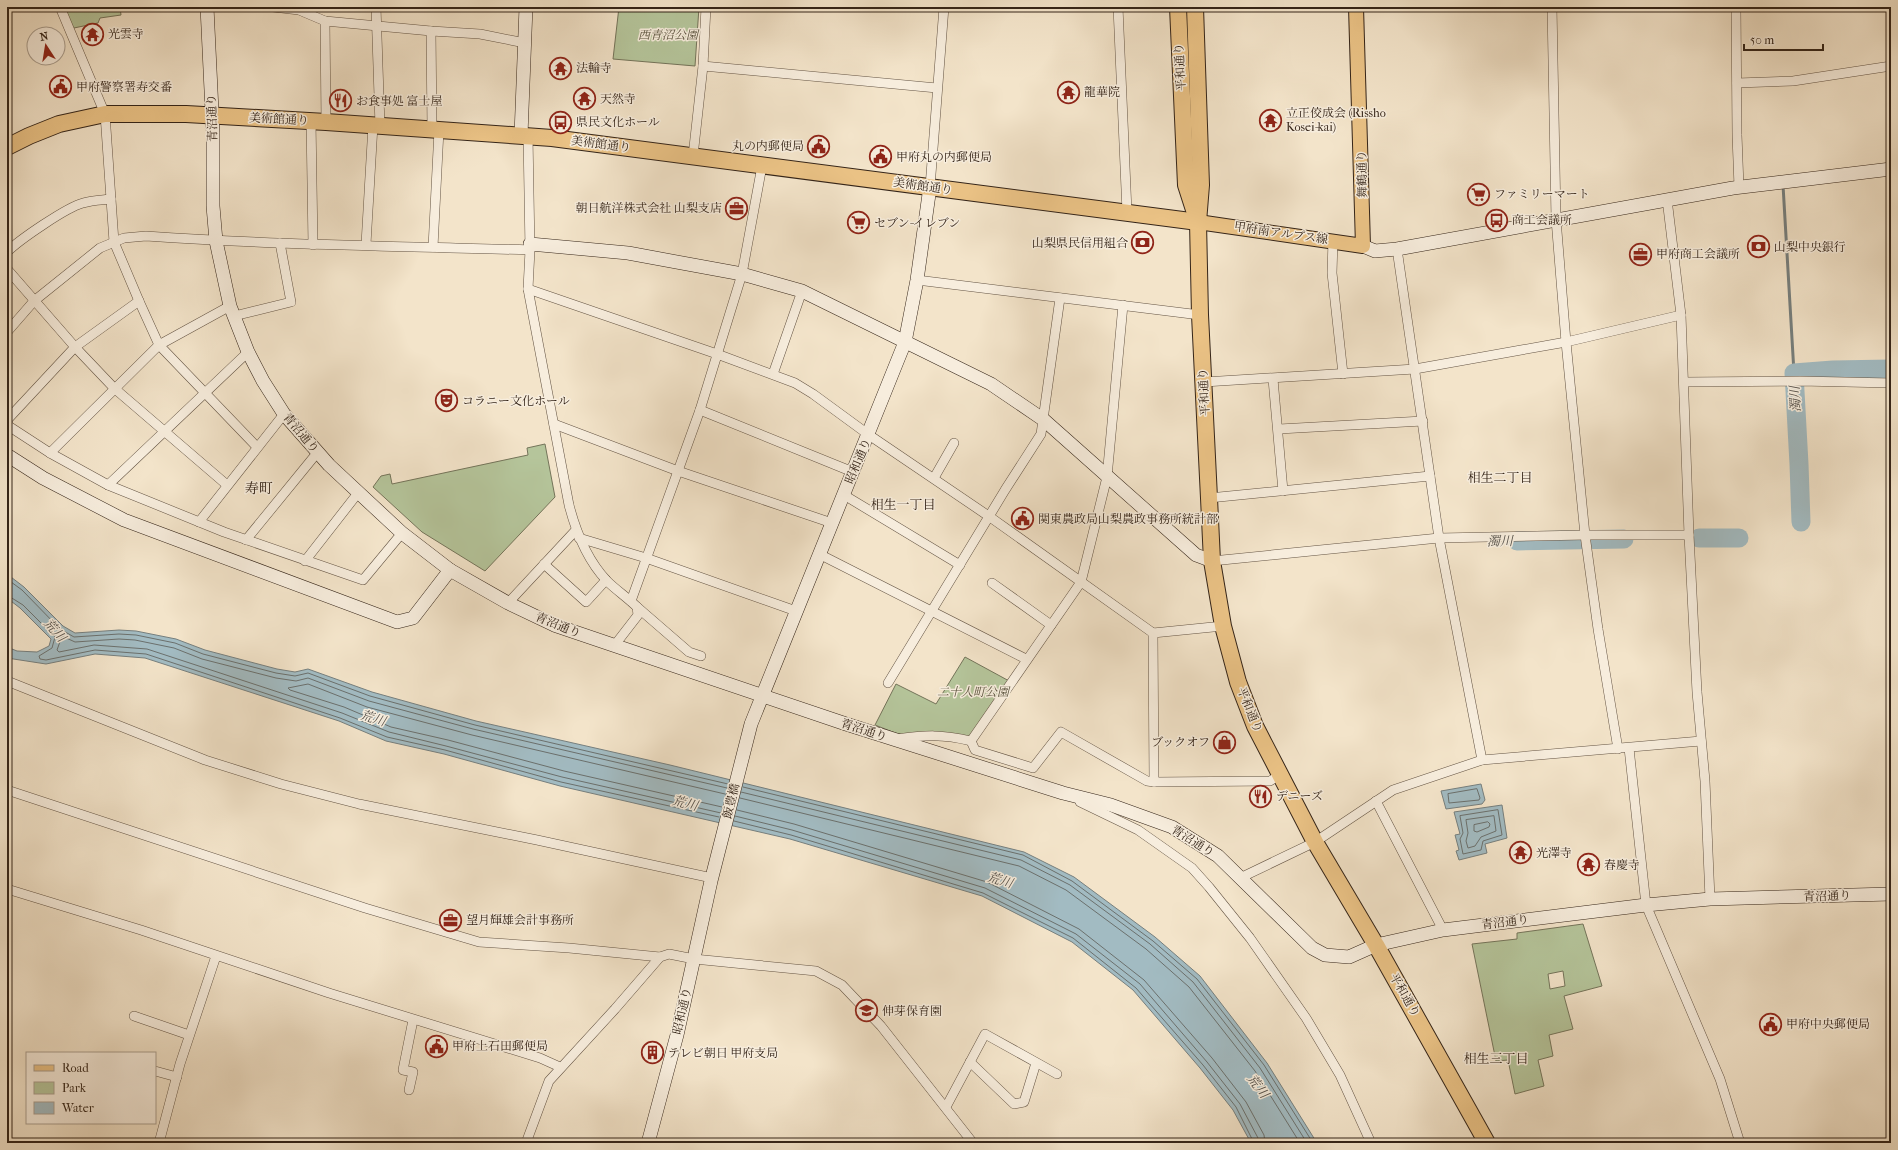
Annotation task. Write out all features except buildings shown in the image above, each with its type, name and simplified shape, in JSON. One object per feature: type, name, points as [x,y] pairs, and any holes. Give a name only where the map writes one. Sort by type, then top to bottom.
[{"type":"highway","name":"平和通り","points":[[1178,7],[1186,186],[1198,222]]},
{"type":"highway","name":"平和通り","points":[[1195,7],[1201,185],[1198,222],[1200,315],[1212,561],[1224,626],[1238,682],[1255,726],[1314,842],[1376,945],[1488,1143]]},
{"type":"highway","name":"美術館通り","points":[[7,147],[59,124],[105,114],[212,116],[318,121],[525,135],[1198,222]]},
{"type":"main road","name":"舞鶴通り","points":[[1356,7],[1363,246]]},
{"type":"main road","name":"甲府南アルプス線","points":[[1198,222],[1333,240],[1363,246]]},
{"type":"street","points":[[60,7],[105,114],[114,242],[139,301],[159,345],[257,448]]},
{"type":"street","name":"青沼通り","points":[[207,7],[212,116],[213,206],[216,241],[232,311],[248,352],[263,381],[284,414],[317,453],[358,493],[402,533],[450,570],[508,603],[554,625],[762,697],[1063,793],[1111,806],[1172,826],[1218,856],[1312,948],[1325,954],[1349,957],[1376,945],[1444,930],[1646,905],[1710,899],[1891,894]]},
{"type":"street","points":[[273,7],[299,10],[324,21],[480,34],[525,43]]},
{"type":"street","points":[[366,244],[377,126],[378,26],[376,7]]},
{"type":"street","points":[[526,7],[525,135],[530,247],[528,289],[569,505],[577,534],[606,580],[689,652],[701,656]]},
{"type":"street","points":[[693,156],[703,66],[706,7]]},
{"type":"street","points":[[930,187],[944,7]]},
{"type":"street","points":[[1118,7],[1127,212]]},
{"type":"street","points":[[1552,7],[1556,219],[1566,342],[1586,538],[1598,629],[1618,749]]},
{"type":"street","points":[[1736,7],[1739,187]]},
{"type":"street","points":[[313,245],[324,21]]},
{"type":"street","points":[[431,31],[436,130],[433,247]]},
{"type":"street","points":[[703,66],[937,88]]},
{"type":"street","points":[[1737,83],[1793,80],[1891,66]]},
{"type":"street","points":[[614,646],[638,615],[634,604],[646,558],[700,410],[742,274],[762,166]]},
{"type":"street","points":[[1363,246],[1375,250],[1397,249],[1739,187],[1891,170]]},
{"type":"street","name":"昭和通り","points":[[751,724],[819,554],[869,435],[905,342],[918,280],[930,187]]},
{"type":"street","points":[[7,252],[15,245],[70,209],[82,203],[111,199]]},
{"type":"street","points":[[1667,199],[1681,315],[1689,535],[1701,741],[1705,781],[1710,899]]},
{"type":"street","points":[[7,332],[34,301],[100,248],[124,238],[146,236],[216,241],[313,245],[366,244],[433,247],[530,247],[628,253],[742,274],[802,291],[991,384],[1044,420],[1196,555],[1212,561],[1439,538],[1586,538],[1689,535]]},
{"type":"street","points":[[1333,240],[1332,273],[1343,374]]},
{"type":"street","points":[[50,453],[159,345],[232,311],[291,302],[280,243]]},
{"type":"street","points":[[1397,249],[1439,538],[1482,760]]},
{"type":"street","points":[[7,270],[75,347],[114,388],[227,485]]},
{"type":"street","points":[[918,280],[1200,315]]},
{"type":"street","points":[[528,289],[773,374],[813,394],[869,435],[990,517],[1153,633],[1224,626]]},
{"type":"street","points":[[773,374],[802,291]]},
{"type":"street","points":[[888,683],[1005,490],[1041,434],[1060,298]]},
{"type":"street","points":[[7,420],[75,347],[139,301]]},
{"type":"street","points":[[971,741],[1026,659],[1081,582],[1107,477],[1123,305]]},
{"type":"street","points":[[1204,382],[1273,379],[1415,369],[1566,342],[1681,315]]},
{"type":"street","points":[[108,486],[248,352]]},
{"type":"street","points":[[1273,379],[1279,429],[1283,491]]},
{"type":"street","points":[[1684,382],[1800,381],[1891,383]]},
{"type":"street","points":[[700,410],[853,472]]},
{"type":"street","points":[[199,522],[284,414]]},
{"type":"street","points":[[1279,429],[1423,421]]},
{"type":"street","points":[[554,424],[678,471],[832,523]]},
{"type":"street","points":[[7,425],[50,453],[108,486],[246,540],[363,580],[402,533]]},
{"type":"street","points":[[934,478],[954,443]]},
{"type":"street","points":[[246,540],[317,453]]},
{"type":"street","points":[[7,455],[43,478],[124,520],[397,622],[413,618],[450,570]]},
{"type":"street","points":[[1209,498],[1430,476]]},
{"type":"street","points":[[305,561],[358,493]]},
{"type":"street","points":[[844,495],[960,565]]},
{"type":"street","points":[[577,534],[796,611]]},
{"type":"street","points":[[508,603],[544,564],[577,534]]},
{"type":"street","points":[[819,554],[1026,659]]},
{"type":"street","points":[[544,564],[586,602],[606,580]]},
{"type":"street","points":[[992,583],[1051,625]]},
{"type":"street","points":[[1153,633],[1154,782]]},
{"type":"street","points":[[7,681],[205,760],[281,784],[359,804],[537,840],[712,878]]},
{"type":"street","name":"飯豊橋","points":[[712,878],[751,724]]},
{"type":"street","points":[[971,741],[974,750],[1033,768],[1061,732],[1147,781],[1154,782],[1270,781],[1280,775]]},
{"type":"street","points":[[894,739],[947,735],[971,741]]},
{"type":"street","points":[[1240,878],[1314,842],[1393,790],[1482,760],[1701,741]]},
{"type":"street","points":[[1629,748],[1646,905],[1720,1079],[1740,1143]]},
{"type":"street","points":[[7,790],[365,908],[479,942],[660,956],[669,954],[694,959],[816,971],[842,985],[881,1026],[973,1143]]},
{"type":"street","points":[[1063,793],[1138,830],[1192,868],[1209,887],[1250,938],[1306,1018],[1340,1075],[1371,1143]]},
{"type":"street","points":[[1376,801],[1444,930]]},
{"type":"street","name":"昭和通り","points":[[648,1143],[677,1035],[712,878]]},
{"type":"street","points":[[7,889],[141,930],[413,1020],[540,1058],[560,1067]]},
{"type":"street","points":[[159,1143],[189,1035],[216,956]]},
{"type":"street","points":[[526,1143],[548,1081],[615,1009],[660,956]]},
{"type":"street","points":[[134,1016],[189,1035]]},
{"type":"street","points":[[409,1090],[413,1072],[403,1070],[413,1020]]},
{"type":"street","points":[[946,1107],[985,1034],[1057,1074]]},
{"type":"street","points":[[970,1062],[1014,1104],[1024,1102],[1036,1063]]},
{"type":"street","points":[[156,1071],[177,1077]]},
{"type":"green space","points":[[60,7],[120,7],[121,15],[100,18],[98,23],[69,29]]},
{"type":"green space","name":"西青沼公園","points":[[619,7],[699,7],[695,66],[613,59]]},
{"type":"green space","points":[[545,444],[555,497],[485,571],[422,532],[373,487],[381,476],[390,474],[392,484],[528,455],[527,448]]},
{"type":"green space","name":"二十人町公園","points":[[965,657],[1011,682],[971,741],[903,736],[875,725],[896,684],[936,704]]},
{"type":"green space","points":[[1583,924],[1602,986],[1564,996],[1573,1029],[1549,1035],[1553,1056],[1538,1060],[1544,1086],[1515,1094],[1508,1060],[1496,1061],[1472,944],[1517,939],[1517,933]],"holes":[[[1563,971],[1565,986],[1550,989],[1548,974]]]},
{"type":"water","name":"荒川","points":[[7,574],[24,587],[63,626],[75,633],[119,630],[136,631],[176,639],[205,650],[277,669],[295,672],[308,669],[372,692],[476,721],[670,765],[1024,852],[1074,877],[1155,937],[1200,976],[1267,1063],[1317,1143],[1251,1143],[1233,1110],[1200,1068],[1133,990],[1072,942],[982,896],[790,839],[560,786],[444,754],[386,741],[339,721],[145,658],[95,654],[46,664],[7,658],[7,647],[17,651],[37,652],[49,646],[51,639],[20,608],[7,598]]},
{"type":"water","points":[[1481,784],[1485,800],[1482,804],[1446,809],[1441,791]]},
{"type":"water","points":[[1502,805],[1507,838],[1485,844],[1487,853],[1459,860],[1456,851],[1459,850],[1455,835],[1460,834],[1454,812]]},
{"type":"waterway","points":[[1783,185],[1794,373]]},
{"type":"waterway","name":"濁川","points":[[1801,522],[1794,373],[1833,370],[1891,369]]},
{"type":"waterway","name":"濁川","points":[[1699,538],[1739,538]]},
{"type":"waterway","name":"濁川","points":[[1517,541],[1624,539]]},
{"type":"place","name":"光雲寺","points":[[92,34]]},
{"type":"place","name":"法輪寺","points":[[560,68]]},
{"type":"place","name":"甲府警察署寿交番","points":[[60,87]]},
{"type":"place","name":"龍華院","points":[[1068,92]]},
{"type":"place","name":"天然寺","points":[[585,99]]},
{"type":"place","name":"お食事処 富士屋","points":[[341,101]]},
{"type":"place","name":"立正佼成会 (Rissho Kosei-kai)","points":[[1270,120]]},
{"type":"place","name":"県民文化ホール","points":[[560,122]]},
{"type":"place","name":"丸の内郵便局","points":[[819,146]]},
{"type":"place","name":"甲府丸の内郵便局","points":[[881,157]]},
{"type":"place","name":"ファミリーマート","points":[[1478,194]]},
{"type":"place","name":"朝日航洋株式会社 山梨支店","points":[[737,208]]},
{"type":"place","name":"商工会議所","points":[[1496,220]]},
{"type":"place","name":"セブン-イレブン","points":[[859,223]]},
{"type":"place","name":"山梨県民信用組合","points":[[1143,243]]},
{"type":"place","name":"山梨中央銀行","points":[[1759,247]]},
{"type":"place","name":"甲府商工会議所","points":[[1640,254]]},
{"type":"place","name":"コラニー文化ホール","points":[[446,401]]},
{"type":"place","name":"関東農政局山梨農政事務所統計部","points":[[1022,519]]},
{"type":"place","name":"ブックオフ","points":[[1225,742]]},
{"type":"place","name":"デニーズ","points":[[1261,796]]},
{"type":"place","name":"光澤寺","points":[[1521,853]]},
{"type":"place","name":"春慶寺","points":[[1589,865]]},
{"type":"place","name":"望月輝雄会計事務所","points":[[450,920]]},
{"type":"place","name":"伸芽保育園","points":[[867,1011]]},
{"type":"place","name":"甲府中央郵便局","points":[[1771,1024]]},
{"type":"place","name":"甲府上石田郵便局","points":[[437,1046]]},
{"type":"place","name":"テレビ朝日 甲府支局","points":[[653,1053]]},
{"type":"district","name":"相生二丁目","points":[[1500,477]]},
{"type":"district","name":"寿町","points":[[259,488]]},
{"type":"district","name":"相生一丁目","points":[[903,504]]},
{"type":"district","name":"相生三丁目","points":[[1496,1058]]}]
